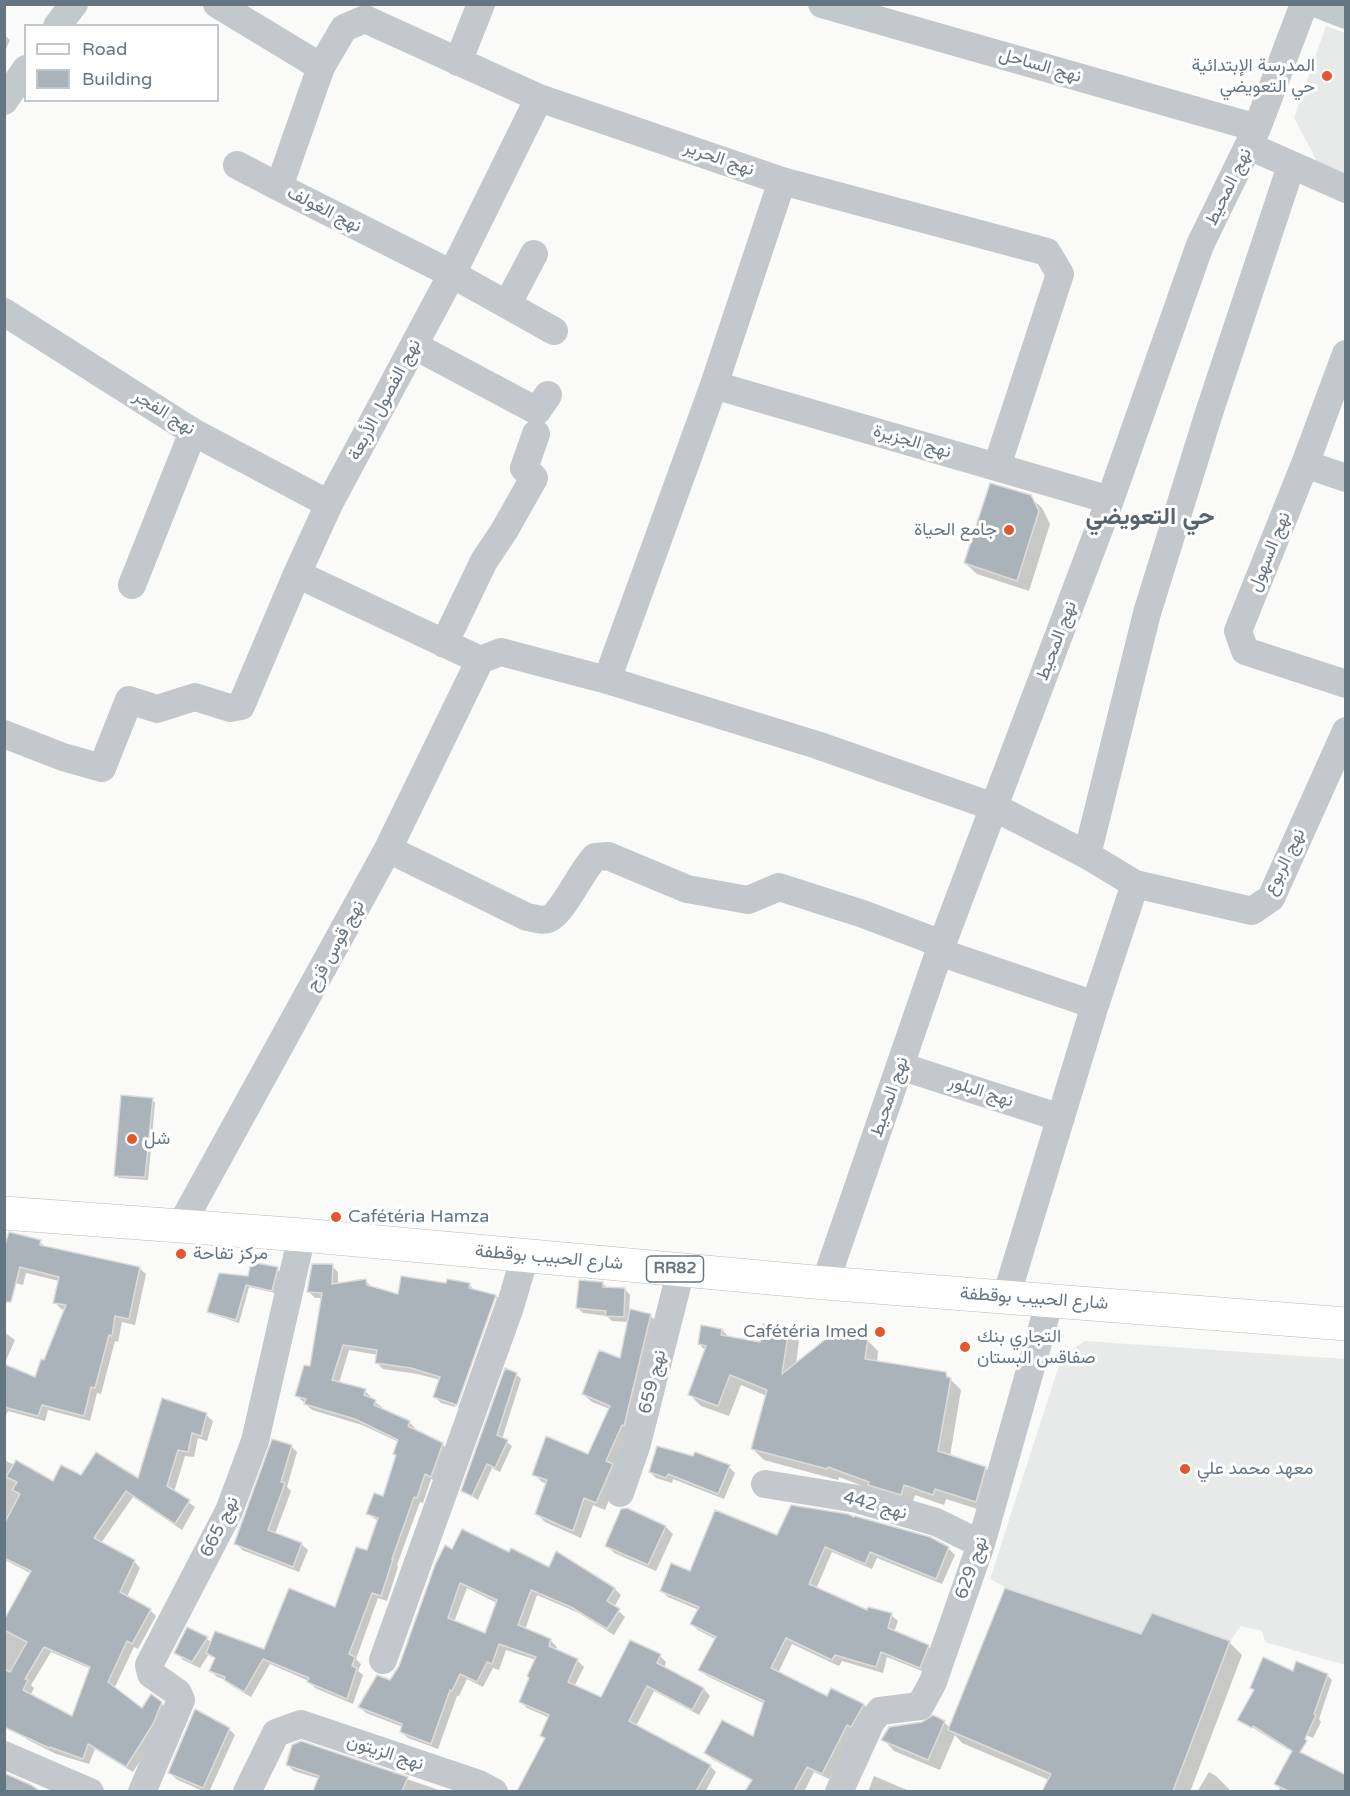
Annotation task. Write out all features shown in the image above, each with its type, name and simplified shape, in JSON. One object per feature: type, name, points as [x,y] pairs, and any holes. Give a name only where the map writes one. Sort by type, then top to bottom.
[{"type":"main road","name":"شارع الحبيب بوقطفة","points":[[4,1213],[302,1235],[825,1284],[1346,1324]]},
{"type":"street","points":[[59,24],[74,4]]},
{"type":"street","points":[[217,4],[321,66]]},
{"type":"street","points":[[458,62],[481,4]]},
{"type":"street","name":"نهج الساحل","points":[[822,4],[1253,137],[1291,166],[1346,189]]},
{"type":"street","name":"نهج المحيط","points":[[825,1284],[940,948],[1110,500],[1200,245],[1253,137],[1304,4]]},
{"type":"street","points":[[1318,4],[1346,15]]},
{"type":"street","name":"نهج الحرير","points":[[321,66],[344,28],[365,19],[539,98],[782,181],[1047,252],[1060,274],[997,466]]},
{"type":"street","name":"نهج الغولف","points":[[321,66],[279,187],[452,274],[554,331]]},
{"type":"street","points":[[4,101],[24,72]]},
{"type":"street","name":"نهج الفصول الأربعة","points":[[4,734],[63,757],[102,768],[129,700],[157,709],[195,698],[230,708],[241,706],[329,504],[415,346],[539,98]]},
{"type":"street","points":[[237,165],[279,187]]},
{"type":"street","points":[[1087,855],[1147,614],[1208,416],[1291,166]]},
{"type":"street","points":[[607,680],[714,386],[782,181]]},
{"type":"street","points":[[507,305],[534,254]]},
{"type":"street","name":"نهج الفجر","points":[[4,312],[193,432],[329,504]]},
{"type":"street","points":[[415,346],[537,411],[548,395]]},
{"type":"street","name":"نهج السهول","points":[[1346,354],[1305,465],[1238,631],[1245,651],[1346,684]]},
{"type":"street","name":"نهج الجزيرة","points":[[714,386],[1110,500]]},
{"type":"street","points":[[132,585],[193,432]]},
{"type":"street","points":[[444,644],[484,561],[534,478],[524,468],[536,434]]},
{"type":"street","points":[[1305,465],[1346,478]]},
{"type":"street","points":[[297,574],[480,660]]},
{"type":"street","name":"نهج الربوع","points":[[480,660],[501,652],[607,680],[817,745],[994,807],[1087,855],[1135,884],[1252,911],[1271,898],[1346,731]]},
{"type":"street","name":"نهج قوس قزح","points":[[180,1227],[388,849],[480,660]]},
{"type":"street","points":[[388,849],[527,917],[542,920],[551,918],[558,911],[586,866],[595,857],[608,856],[687,889],[727,897],[748,900],[779,887],[863,914],[940,948],[1095,1005]]},
{"type":"street","points":[[1006,1297],[1095,1005],[1135,884]]},
{"type":"street","name":"نهج البلور","points":[[900,1066],[1061,1118]]},
{"type":"street","name":"نهج 665","points":[[142,1791],[181,1700],[178,1694],[151,1674],[149,1665],[229,1511],[251,1451],[271,1376],[302,1235]]},
{"type":"street","points":[[383,1660],[510,1307],[525,1256]]},
{"type":"street","name":"نهج 659","points":[[620,1493],[636,1447],[681,1270]]},
{"type":"street","name":"نهج 629","points":[[839,1791],[871,1722],[880,1711],[920,1706],[933,1682],[981,1544],[1050,1300]]},
{"type":"street","name":"نهج 442","points":[[765,1484],[857,1499],[936,1522],[981,1544]]},
{"type":"street","name":"نهج الزيتون","points":[[247,1791],[276,1733],[301,1724],[494,1791]]},
{"type":"street","points":[[4,1755],[90,1791]]},
{"type":"shaded area","name":"المدرسة الإبتدائية حي التعويضي","points":[[1326,26],[1345,33],[1345,173],[1318,163],[1294,118]]},
{"type":"shaded area","name":"معهد محمد علي","points":[[1085,1341],[1345,1359],[1345,1665],[1265,1642],[1262,1631],[1241,1626],[1230,1641],[1152,1613],[1141,1634],[1012,1591],[990,1579],[1062,1356]]},
{"type":"building","points":[[990,483],[1031,495],[1039,511],[1017,581],[964,563]]},
{"type":"building","points":[[121,1095],[153,1098],[145,1177],[114,1176]]},
{"type":"building","points":[[9,1232],[41,1240],[40,1245],[140,1267],[129,1319],[115,1316],[112,1336],[109,1335],[95,1388],[91,1387],[84,1416],[42,1405],[38,1416],[4,1407],[4,1364],[35,1377],[66,1305],[53,1303],[59,1277],[20,1267],[11,1302],[4,1302],[4,1247]]},
{"type":"building","points":[[251,1262],[278,1267],[272,1291],[246,1285],[236,1320],[207,1312],[219,1273],[248,1276]]},
{"type":"building","points":[[312,1264],[333,1264],[332,1284],[366,1279],[367,1285],[398,1294],[401,1276],[446,1283],[447,1279],[470,1283],[469,1288],[496,1295],[457,1405],[433,1397],[440,1377],[411,1368],[375,1363],[377,1350],[343,1345],[332,1380],[366,1389],[364,1395],[376,1400],[374,1405],[410,1421],[408,1426],[443,1443],[431,1477],[425,1474],[417,1498],[414,1497],[381,1596],[372,1593],[349,1654],[355,1657],[352,1666],[357,1668],[347,1699],[307,1682],[309,1678],[263,1659],[244,1692],[224,1680],[225,1677],[209,1671],[215,1658],[206,1653],[215,1631],[264,1649],[289,1588],[335,1607],[356,1547],[367,1550],[378,1518],[366,1514],[374,1493],[383,1496],[396,1455],[393,1454],[398,1440],[355,1419],[304,1404],[306,1399],[295,1396],[304,1365],[310,1366],[322,1293],[307,1292]]},
{"type":"building","points":[[579,1280],[603,1282],[603,1287],[625,1288],[624,1317],[605,1316],[606,1311],[576,1308]]},
{"type":"building","points":[[630,1309],[651,1314],[624,1426],[622,1425],[606,1461],[613,1464],[596,1503],[584,1498],[573,1531],[535,1514],[547,1480],[532,1475],[546,1436],[588,1454],[610,1406],[582,1394],[599,1350],[620,1358]]},
{"type":"building","points":[[763,1324],[789,1328],[782,1374],[832,1334],[868,1338],[865,1359],[946,1372],[947,1377],[951,1378],[938,1451],[986,1467],[976,1502],[935,1489],[933,1495],[904,1485],[901,1495],[868,1485],[869,1482],[828,1467],[827,1469],[751,1449],[767,1390],[730,1375],[718,1406],[688,1395],[706,1346],[698,1344],[701,1325],[722,1329],[721,1335],[760,1342]]},
{"type":"building","points":[[505,1368],[517,1373],[497,1435],[508,1440],[495,1468],[487,1464],[472,1496],[461,1491]]},
{"type":"building","points":[[162,1398],[207,1413],[201,1436],[192,1433],[188,1452],[178,1450],[167,1486],[190,1500],[175,1524],[126,1491],[94,1538],[135,1560],[120,1592],[151,1609],[132,1644],[127,1641],[108,1682],[142,1708],[151,1694],[162,1702],[153,1724],[126,1767],[88,1744],[83,1759],[49,1748],[4,1727],[4,1669],[10,1672],[27,1642],[4,1630],[4,1620],[31,1571],[4,1558],[4,1524],[20,1494],[12,1490],[17,1482],[6,1477],[16,1460],[53,1481],[61,1465],[81,1475],[96,1452],[138,1478]],"holes":[[[44,1647],[90,1667],[72,1716],[23,1690],[28,1680],[25,1679]]]},
{"type":"building","points":[[272,1439],[292,1445],[281,1482],[285,1483],[268,1530],[302,1543],[293,1567],[234,1544]]},
{"type":"building","points":[[657,1446],[693,1456],[695,1452],[730,1465],[718,1494],[668,1474],[666,1478],[649,1472]]},
{"type":"building","points":[[791,1505],[848,1514],[930,1537],[949,1547],[936,1579],[870,1552],[865,1564],[825,1547],[809,1584],[867,1610],[868,1607],[892,1613],[888,1628],[929,1645],[920,1668],[881,1652],[876,1667],[835,1655],[832,1660],[786,1638],[771,1668],[827,1696],[831,1688],[864,1704],[851,1727],[847,1725],[822,1774],[807,1767],[794,1791],[745,1791],[752,1780],[704,1753],[722,1720],[753,1736],[764,1701],[698,1670],[716,1637],[690,1624],[699,1607],[660,1591],[671,1563],[690,1571],[715,1510],[777,1535]]},
{"type":"building","points":[[627,1508],[666,1526],[648,1565],[605,1546],[621,1509]]},
{"type":"building","points":[[462,1529],[509,1552],[511,1548],[549,1567],[556,1551],[615,1588],[607,1601],[620,1609],[607,1629],[571,1607],[531,1590],[518,1625],[551,1639],[549,1646],[578,1659],[568,1682],[601,1697],[630,1640],[661,1654],[657,1663],[704,1688],[692,1710],[647,1686],[629,1721],[711,1765],[696,1791],[517,1791],[545,1738],[540,1736],[549,1715],[519,1702],[536,1657],[499,1644],[492,1664],[487,1662],[477,1682],[460,1674],[452,1691],[450,1690],[431,1744],[400,1732],[402,1724],[358,1707],[377,1675],[390,1680],[399,1666],[435,1565],[445,1545],[452,1549]],"holes":[[[460,1583],[497,1600],[485,1633],[448,1618]]]},
{"type":"building","points":[[1005,1588],[1141,1634],[1152,1613],[1230,1641],[1173,1791],[1042,1791],[1051,1774],[948,1730]]},
{"type":"building","points":[[187,1627],[208,1637],[192,1662],[174,1653]]},
{"type":"building","points":[[1263,1657],[1293,1671],[1296,1661],[1328,1674],[1314,1714],[1316,1715],[1305,1739],[1307,1741],[1300,1752],[1346,1775],[1346,1791],[1288,1791],[1274,1784],[1292,1751],[1253,1726],[1252,1728],[1237,1720],[1254,1690],[1250,1688]]},
{"type":"building","points":[[195,1709],[230,1728],[203,1788],[168,1773]]},
{"type":"building","points":[[933,1715],[945,1721],[928,1760],[881,1740],[889,1727],[922,1722]]},
{"type":"building","points":[[301,1741],[408,1777],[402,1791],[313,1791],[319,1776],[286,1765],[292,1745]]},
{"type":"building","points":[[4,1773],[31,1785],[40,1791],[4,1791]]},
{"type":"place","name":"المدرسة الإبتدائية حي التعويضي","points":[[1327,76]]},
{"type":"place","name":"جامع الحياة","points":[[1009,530]]},
{"type":"place","name":"شل","points":[[132,1139]]},
{"type":"place","name":"Cafétéria Hamza","points":[[336,1217]]},
{"type":"place","name":"مركز تفاحة","points":[[181,1254]]},
{"type":"place","name":"Cafétéria Imed","points":[[880,1332]]},
{"type":"place","name":"التجاري بنك صفاقس البستان","points":[[965,1347]]},
{"type":"place","name":"معهد محمد علي","points":[[1185,1469]]},
{"type":"district","name":"حي التعويضي","points":[[1150,518]]}]
